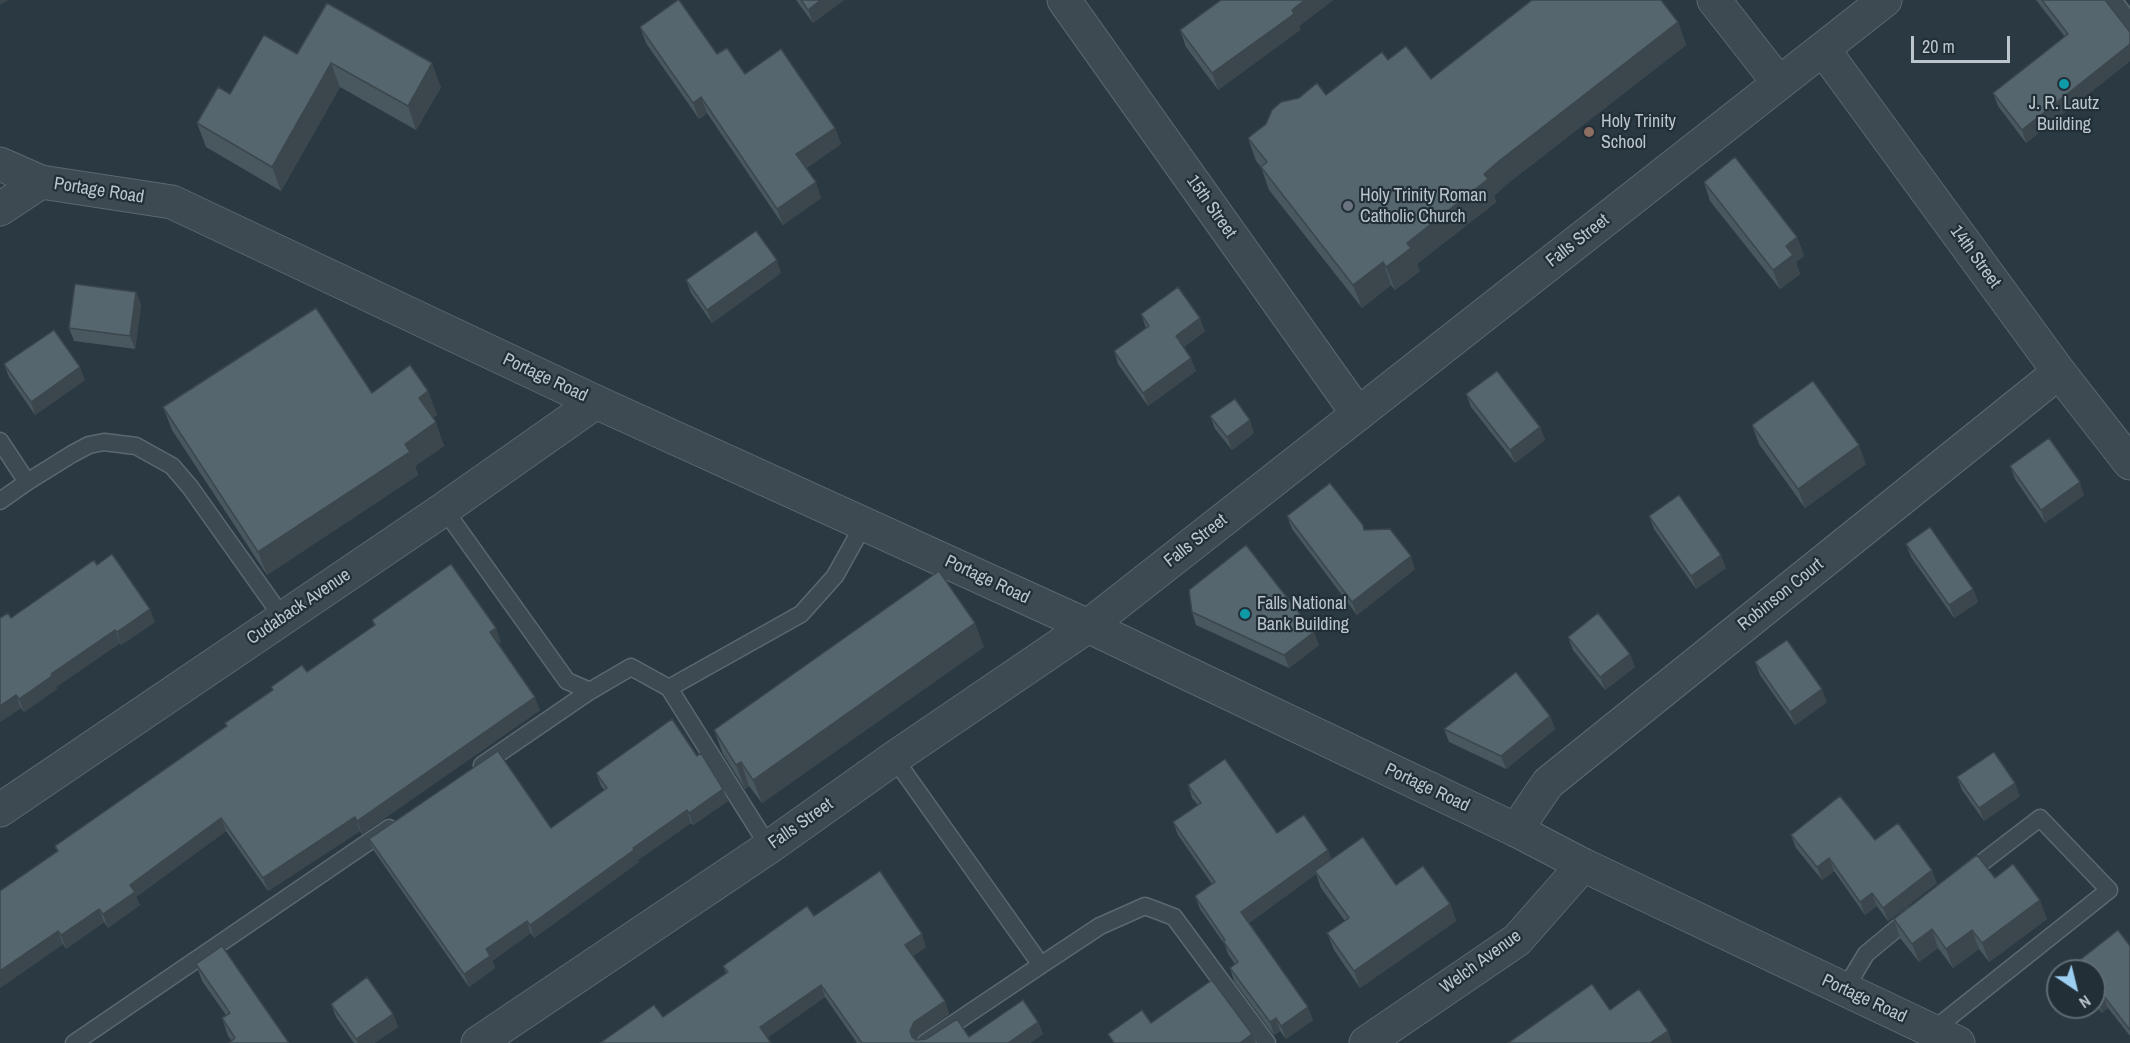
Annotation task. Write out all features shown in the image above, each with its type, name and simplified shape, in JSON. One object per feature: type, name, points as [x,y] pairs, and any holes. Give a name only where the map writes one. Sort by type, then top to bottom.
[{"type":"street","name":"15th Street","points":[[1064,0],[1358,414]]},
{"type":"street","points":[[1713,0],[1779,83]]},
{"type":"street","name":"Falls Street","points":[[478,1043],[769,847],[894,758],[1088,626],[1885,0]]},
{"type":"street","name":"14th Street","points":[[1823,49],[2060,372],[2130,463]]},
{"type":"street","name":"Portage Road","points":[[0,164],[41,182],[172,202],[596,402],[1088,626],[1516,830],[1583,866],[1945,1037]]},
{"type":"street","points":[[0,209],[41,182]]},
{"type":"street","name":"Robinson Court","points":[[1516,830],[1548,783],[2060,372]]},
{"type":"street","name":"Cudaback Avenue","points":[[0,810],[444,509],[596,402]]},
{"type":"street","name":"Welch Avenue","points":[[1366,1043],[1516,940],[1583,866]]},
{"type":"lane","points":[[2113,0],[2130,22]]},
{"type":"lane","points":[[0,441],[27,482]]},
{"type":"lane","points":[[0,501],[89,445],[104,442],[136,446],[172,466],[190,487],[283,618]]},
{"type":"lane","points":[[444,509],[567,681],[590,691]]},
{"type":"lane","points":[[669,688],[801,614],[835,576],[864,524]]},
{"type":"lane","points":[[473,770],[590,691],[631,667],[669,688],[769,847]]},
{"type":"lane","points":[[894,758],[1041,965]]},
{"type":"lane","points":[[74,1043],[405,817]]},
{"type":"lane","points":[[1945,1037],[2109,890],[2040,818],[1957,881]]},
{"type":"lane","points":[[1845,989],[1866,954],[1930,902]]},
{"type":"lane","points":[[925,1043],[1100,926],[1145,906],[1174,917],[1268,1043]]},
{"type":"building","points":[[678,0],[717,54],[727,48],[745,74],[781,49],[835,128],[796,154],[816,182],[777,209],[701,97],[693,103],[640,27]]},
{"type":"building","points":[[801,0],[821,0],[808,10]]},
{"type":"building","points":[[1221,0],[1305,0],[1292,10],[1294,14],[1212,73],[1180,30]]},
{"type":"building","points":[[1532,0],[1661,0],[1678,22],[1499,161],[1484,174],[1488,179],[1407,243],[1411,248],[1386,267],[1383,262],[1353,285],[1261,167],[1267,162],[1248,138],[1266,124],[1272,110],[1281,102],[1299,98],[1317,83],[1326,95],[1382,52],[1388,60],[1406,46],[1431,79]]},
{"type":"building","name":"J. R. Lautz Building","points":[[2042,0],[2105,0],[2130,32],[2130,44],[2022,130],[1993,93],[2068,34]]},
{"type":"building","points":[[327,3],[432,63],[408,106],[331,63],[272,167],[197,123],[218,87],[230,94],[264,35],[297,54]]},
{"type":"building","points":[[1735,157],[1797,237],[1786,246],[1793,255],[1773,270],[1704,182]]},
{"type":"building","points":[[756,231],[777,260],[707,310],[686,280]]},
{"type":"building","points":[[75,284],[136,292],[130,336],[69,328]]},
{"type":"building","points":[[1178,287],[1200,318],[1176,336],[1191,358],[1143,393],[1114,351],[1149,326],[1141,314]]},
{"type":"building","points":[[316,308],[372,393],[410,365],[428,391],[419,398],[436,422],[405,444],[410,452],[258,552],[163,407]]},
{"type":"building","points":[[54,330],[80,367],[31,402],[4,364]]},
{"type":"building","points":[[1497,371],[1540,427],[1510,450],[1466,394]]},
{"type":"building","points":[[1813,381],[1859,445],[1798,489],[1752,425]]},
{"type":"building","points":[[1235,399],[1250,420],[1227,437],[1210,416]]},
{"type":"building","points":[[2049,438],[2080,482],[2041,510],[2010,466]]},
{"type":"building","points":[[1330,483],[1363,525],[1364,530],[1390,529],[1411,556],[1352,602],[1287,516]]},
{"type":"building","points":[[1679,495],[1721,555],[1691,576],[1649,516]]},
{"type":"building","points":[[1930,527],[1973,589],[1949,605],[1906,544]]},
{"type":"building","name":"Falls National Bank Building","points":[[1246,545],[1314,632],[1284,655],[1192,612],[1189,590]]},
{"type":"building","points":[[112,554],[150,609],[117,632],[115,630],[19,699],[16,695],[0,706],[0,618],[8,613],[11,618],[94,560],[97,565]]},
{"type":"building","points":[[451,564],[496,628],[490,632],[535,697],[357,821],[355,817],[263,878],[221,818],[130,885],[135,892],[103,914],[99,909],[61,935],[58,931],[0,971],[0,891],[58,851],[55,846],[227,726],[225,723],[273,690],[271,687],[302,665],[307,672],[375,625],[372,620]]},
{"type":"building","points":[[939,571],[975,623],[753,780],[741,762],[736,765],[714,730]]},
{"type":"building","points":[[1598,613],[1630,654],[1600,677],[1568,637]]},
{"type":"building","points":[[1787,640],[1822,689],[1790,712],[1755,662]]},
{"type":"building","points":[[1516,672],[1550,716],[1501,756],[1444,729]]},
{"type":"building","points":[[672,719],[697,756],[701,753],[723,789],[689,813],[687,810],[633,848],[634,850],[530,925],[527,921],[486,949],[490,956],[464,974],[369,839],[498,751],[551,828],[607,788],[596,773]]},
{"type":"building","points":[[1994,752],[2015,783],[1979,808],[1957,777]]},
{"type":"building","points":[[1225,759],[1277,833],[1304,815],[1328,850],[1241,912],[1308,1007],[1281,1026],[1276,1018],[1270,1022],[1230,968],[1238,962],[1195,896],[1215,882],[1173,822],[1201,803],[1188,785]]},
{"type":"building","points":[[1840,796],[1875,840],[1898,823],[1932,870],[1883,908],[1872,893],[1860,902],[1829,858],[1817,867],[1791,835]]},
{"type":"building","points":[[1363,837],[1396,885],[1423,866],[1450,904],[1354,971],[1327,933],[1349,918],[1315,871]]},
{"type":"building","points":[[1977,855],[1995,878],[2013,864],[2040,900],[1982,943],[1972,930],[1946,949],[1932,929],[1912,944],[1894,919]]},
{"type":"building","points":[[880,871],[922,934],[905,945],[945,1001],[914,1022],[910,1031],[912,1037],[916,1040],[926,1039],[957,1019],[969,1037],[1023,1000],[1038,1022],[1008,1043],[862,1043],[821,985],[760,1027],[771,1043],[600,1043],[654,1005],[663,1017],[728,972],[723,966],[807,906],[814,916]]},
{"type":"building","points":[[2118,930],[2130,946],[2130,1030],[2106,999],[2106,959],[2081,959]]},
{"type":"building","points":[[222,946],[289,1043],[229,1043],[235,1038],[222,1018],[230,1013],[196,964]]},
{"type":"building","points":[[367,977],[393,1014],[356,1039],[331,1004]]},
{"type":"building","points":[[1212,980],[1252,1034],[1240,1043],[1114,1043],[1108,1034],[1142,1010],[1151,1023]]},
{"type":"building","points":[[1592,984],[1610,1010],[1639,989],[1668,1031],[1650,1043],[1508,1043]]},
{"type":"place","name":"J. R. Lautz Building","points":[[2064,84]]},
{"type":"place","name":"Holy Trinity School","points":[[1589,132]]},
{"type":"place","name":"Holy Trinity Roman Catholic Church","points":[[1348,206]]},
{"type":"place","name":"Falls National Bank Building","points":[[1245,614]]}]
